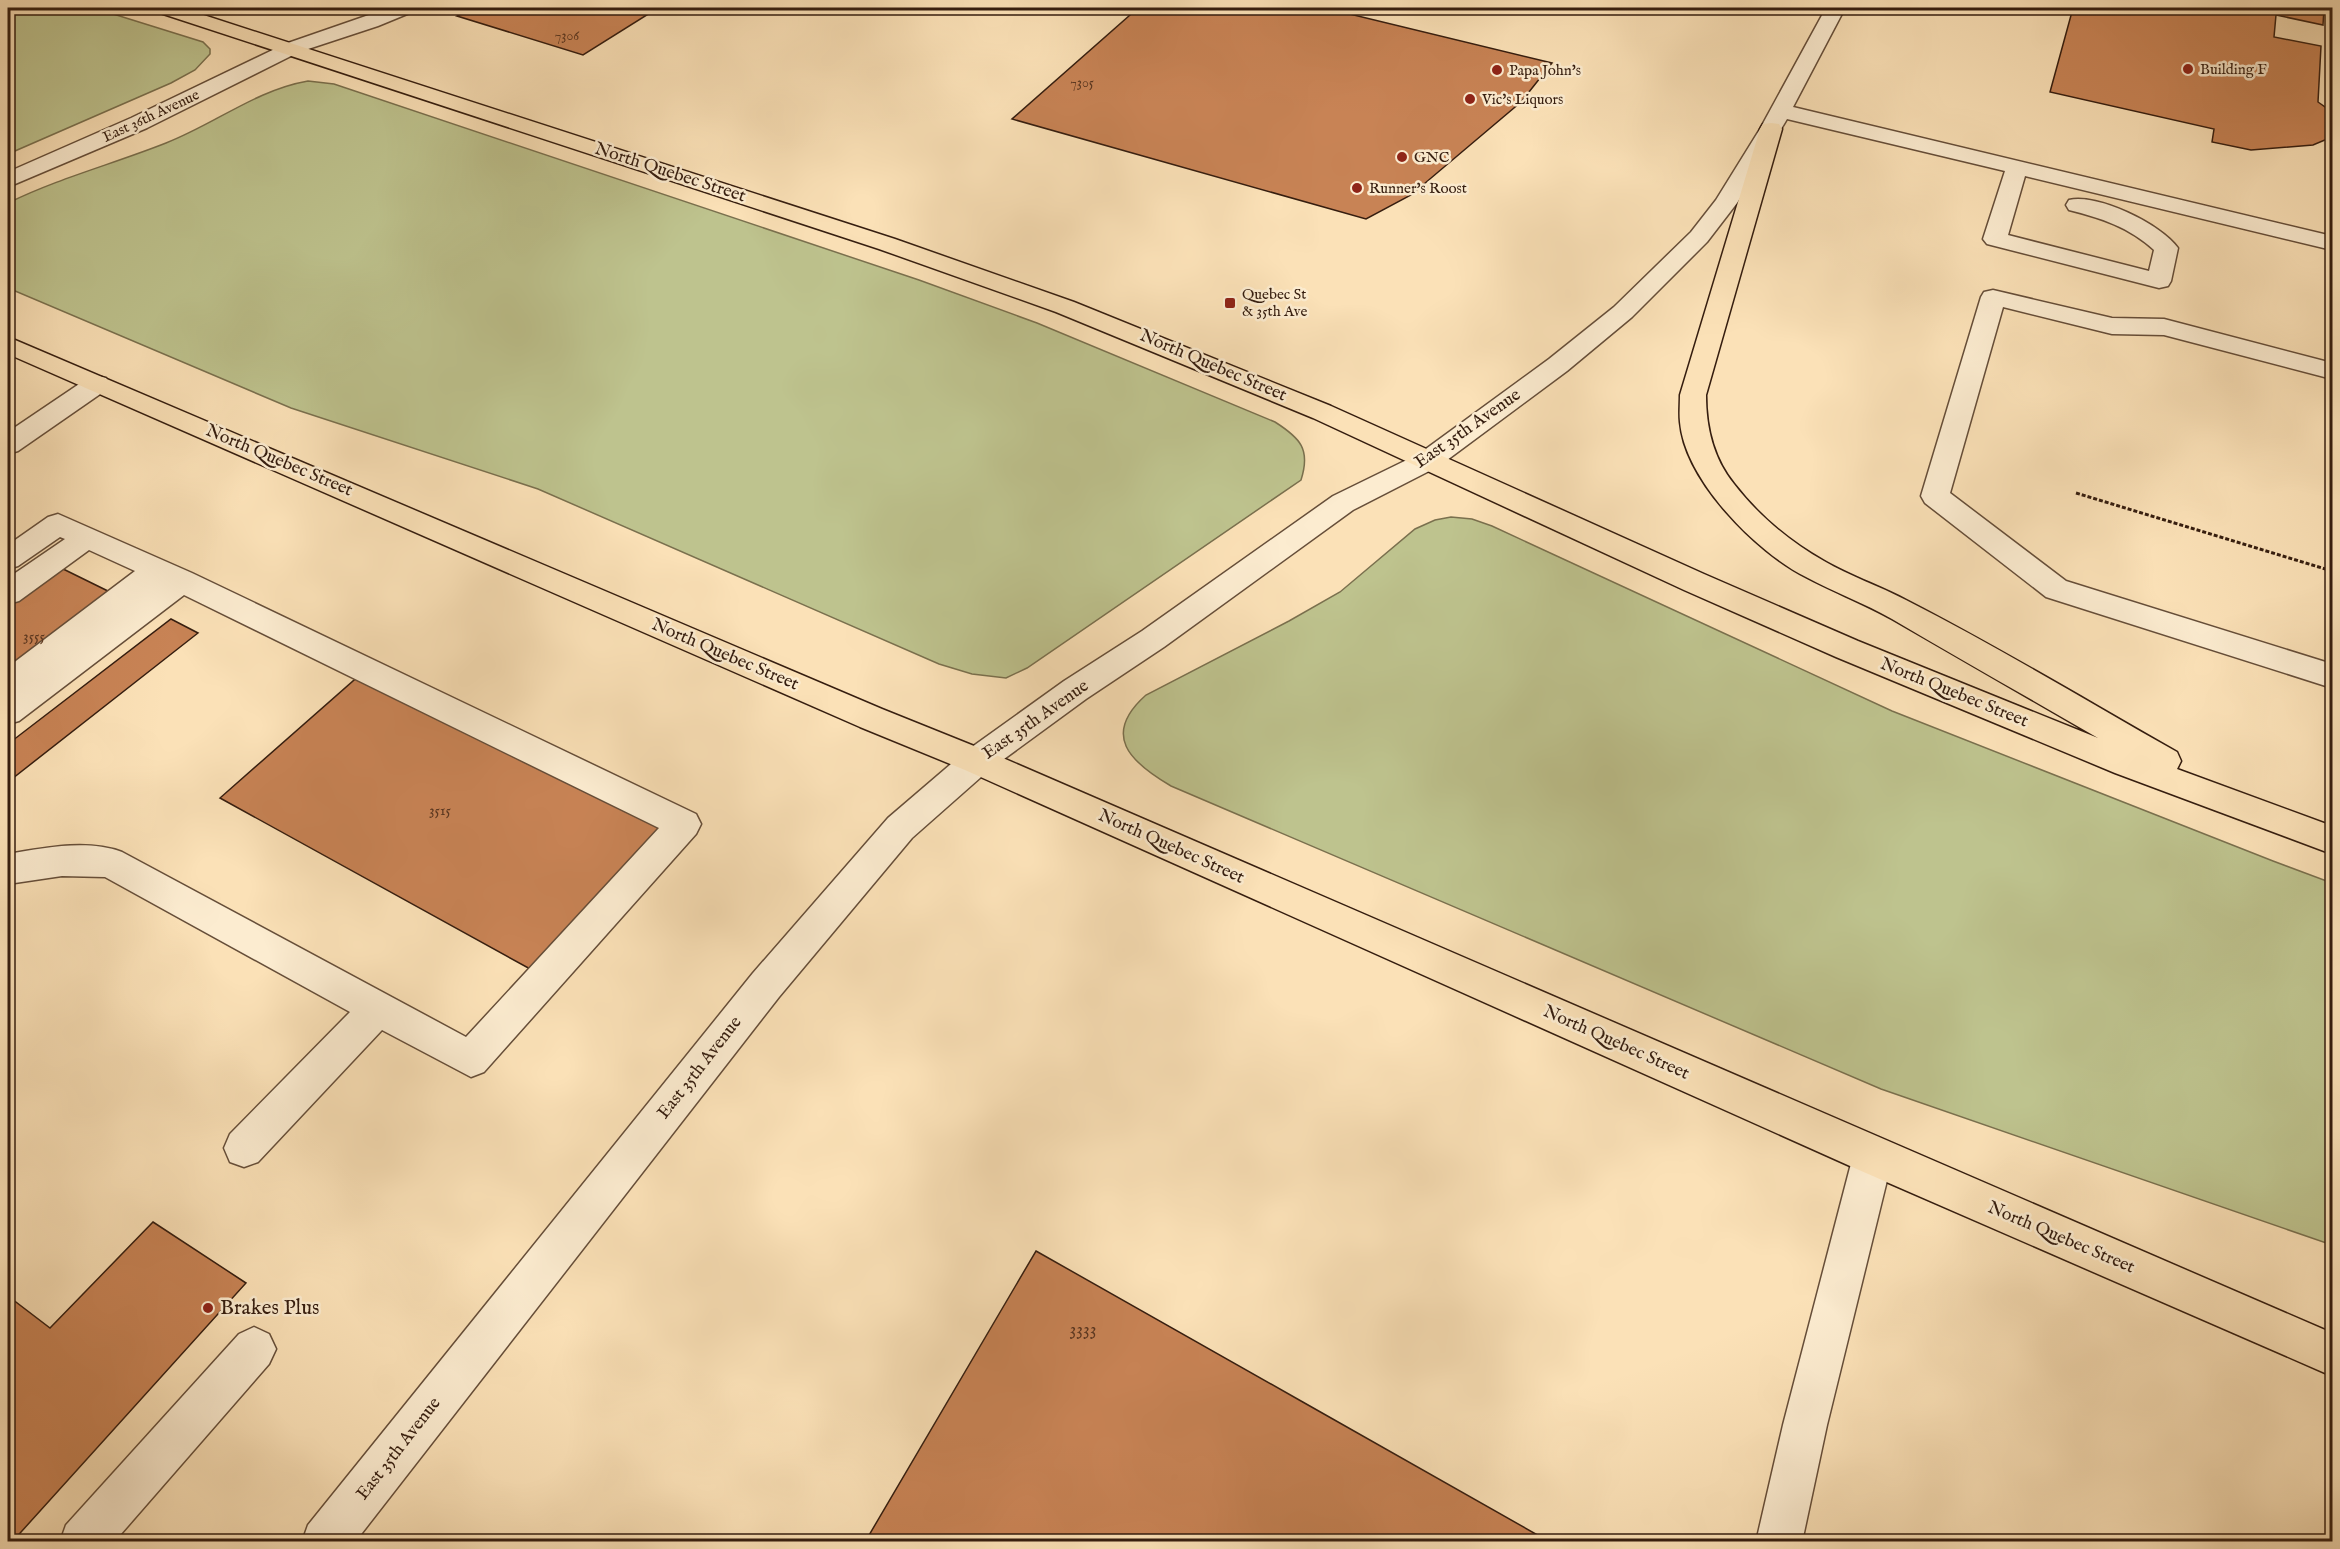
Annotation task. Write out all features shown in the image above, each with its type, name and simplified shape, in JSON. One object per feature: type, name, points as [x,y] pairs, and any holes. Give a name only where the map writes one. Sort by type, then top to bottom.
[{"type":"main road","name":"North Quebec Street","points":[[165,8],[193,15],[993,280],[1215,366],[1847,649],[2117,760],[2332,840]]},
{"type":"main road","points":[[173,8],[193,15]]},
{"type":"main road","points":[[1776,120],[1694,395],[1693,424],[1703,456],[1722,489],[1745,515],[1781,547],[1814,569],[1895,607],[2250,810]]},
{"type":"main road","name":"North Quebec Street","points":[[8,345],[400,512],[871,718],[977,761],[1873,1156],[2332,1355]]},
{"type":"street","name":"East 36th Avenue","points":[[8,180],[139,123],[292,48],[372,22],[405,8]]},
{"type":"street","name":"East 35th Avenue","points":[[325,1542],[766,984],[900,828],[977,761],[1075,690],[1153,639],[1343,503],[1429,460],[1558,365],[1623,312],[1670,268],[1726,203],[1776,120],[1832,8]]},
{"type":"street","name":"East 36th Avenue","points":[[292,48],[328,18]]},
{"type":"street","points":[[1776,120],[1949,151],[2015,154],[2079,165],[2332,225]]},
{"type":"street","points":[[1949,151],[2014,178],[2049,198],[2119,215],[2184,222],[2332,258]]},
{"type":"street","points":[[2014,178],[1995,239],[2159,281],[2166,248],[2150,231],[2119,215]]},
{"type":"street","points":[[2014,178],[2332,243]]},
{"type":"street","points":[[2332,371],[2164,327],[2112,326],[1993,297],[1935,496],[2056,589],[2332,676]]},
{"type":"street","points":[[8,445],[97,384]]},
{"type":"street","points":[[8,559],[58,524],[684,824],[471,1059],[110,862],[62,861],[8,869]]},
{"type":"street","points":[[8,593],[88,537]]},
{"type":"street","points":[[8,683],[169,576]]},
{"type":"street","points":[[8,712],[169,576]]},
{"type":"street","points":[[244,1148],[378,1008]]},
{"type":"street","points":[[1779,1542],[1804,1425],[1873,1156]]},
{"type":"street","points":[[83,1542],[254,1349]]},
{"type":"path","points":[[2076,493],[2332,571]]},
{"type":"green space","points":[[8,8],[94,8],[203,42],[210,49],[210,54],[195,70],[171,83],[8,154]]},
{"type":"green space","points":[[308,81],[334,84],[919,280],[1037,323],[1275,422],[1291,433],[1301,445],[1305,460],[1301,480],[1027,668],[1006,678],[972,674],[939,664],[538,489],[291,408],[8,288],[8,203],[47,186],[166,143],[271,92]]},
{"type":"green space","points":[[1451,517],[1472,519],[1492,526],[1892,711],[2332,883],[2332,1245],[1881,1089],[1171,786],[1156,777],[1133,757],[1126,746],[1123,735],[1125,723],[1132,709],[1146,695],[1340,592],[1415,529],[1435,520]]},
{"type":"building","points":[[473,8],[658,8],[583,55],[457,16]]},
{"type":"building","points":[[1138,8],[1325,8],[1552,63],[1521,102],[1411,195],[1366,219],[1012,119]]},
{"type":"building","name":"Building F","points":[[2073,8],[2324,8],[2323,25],[2276,15],[2274,37],[2321,46],[2318,102],[2332,112],[2332,137],[2313,145],[2251,150],[2212,142],[2214,129],[2050,92]]},
{"type":"building","points":[[53,564],[116,595],[8,676],[8,596]]},
{"type":"building","points":[[171,619],[198,633],[8,782],[8,744]]},
{"type":"building","points":[[361,674],[664,823],[532,970],[220,798]]},
{"type":"building","points":[[153,1222],[246,1283],[12,1542],[8,1542],[8,1296],[50,1328]]},
{"type":"building","points":[[1036,1251],[1301,1401],[1550,1542],[865,1542]]},
{"type":"place","name":"Building F","points":[[2188,69]]},
{"type":"place","name":"Papa John's","points":[[1497,70]]},
{"type":"place","name":"Vic's Liquors","points":[[1470,99]]},
{"type":"place","name":"GNC","points":[[1402,157]]},
{"type":"place","name":"Runner's Roost","points":[[1357,188]]},
{"type":"place","name":"Quebec St & 35th Ave","points":[[1230,303]]},
{"type":"place","name":"Brakes Plus","points":[[208,1308]]}]
